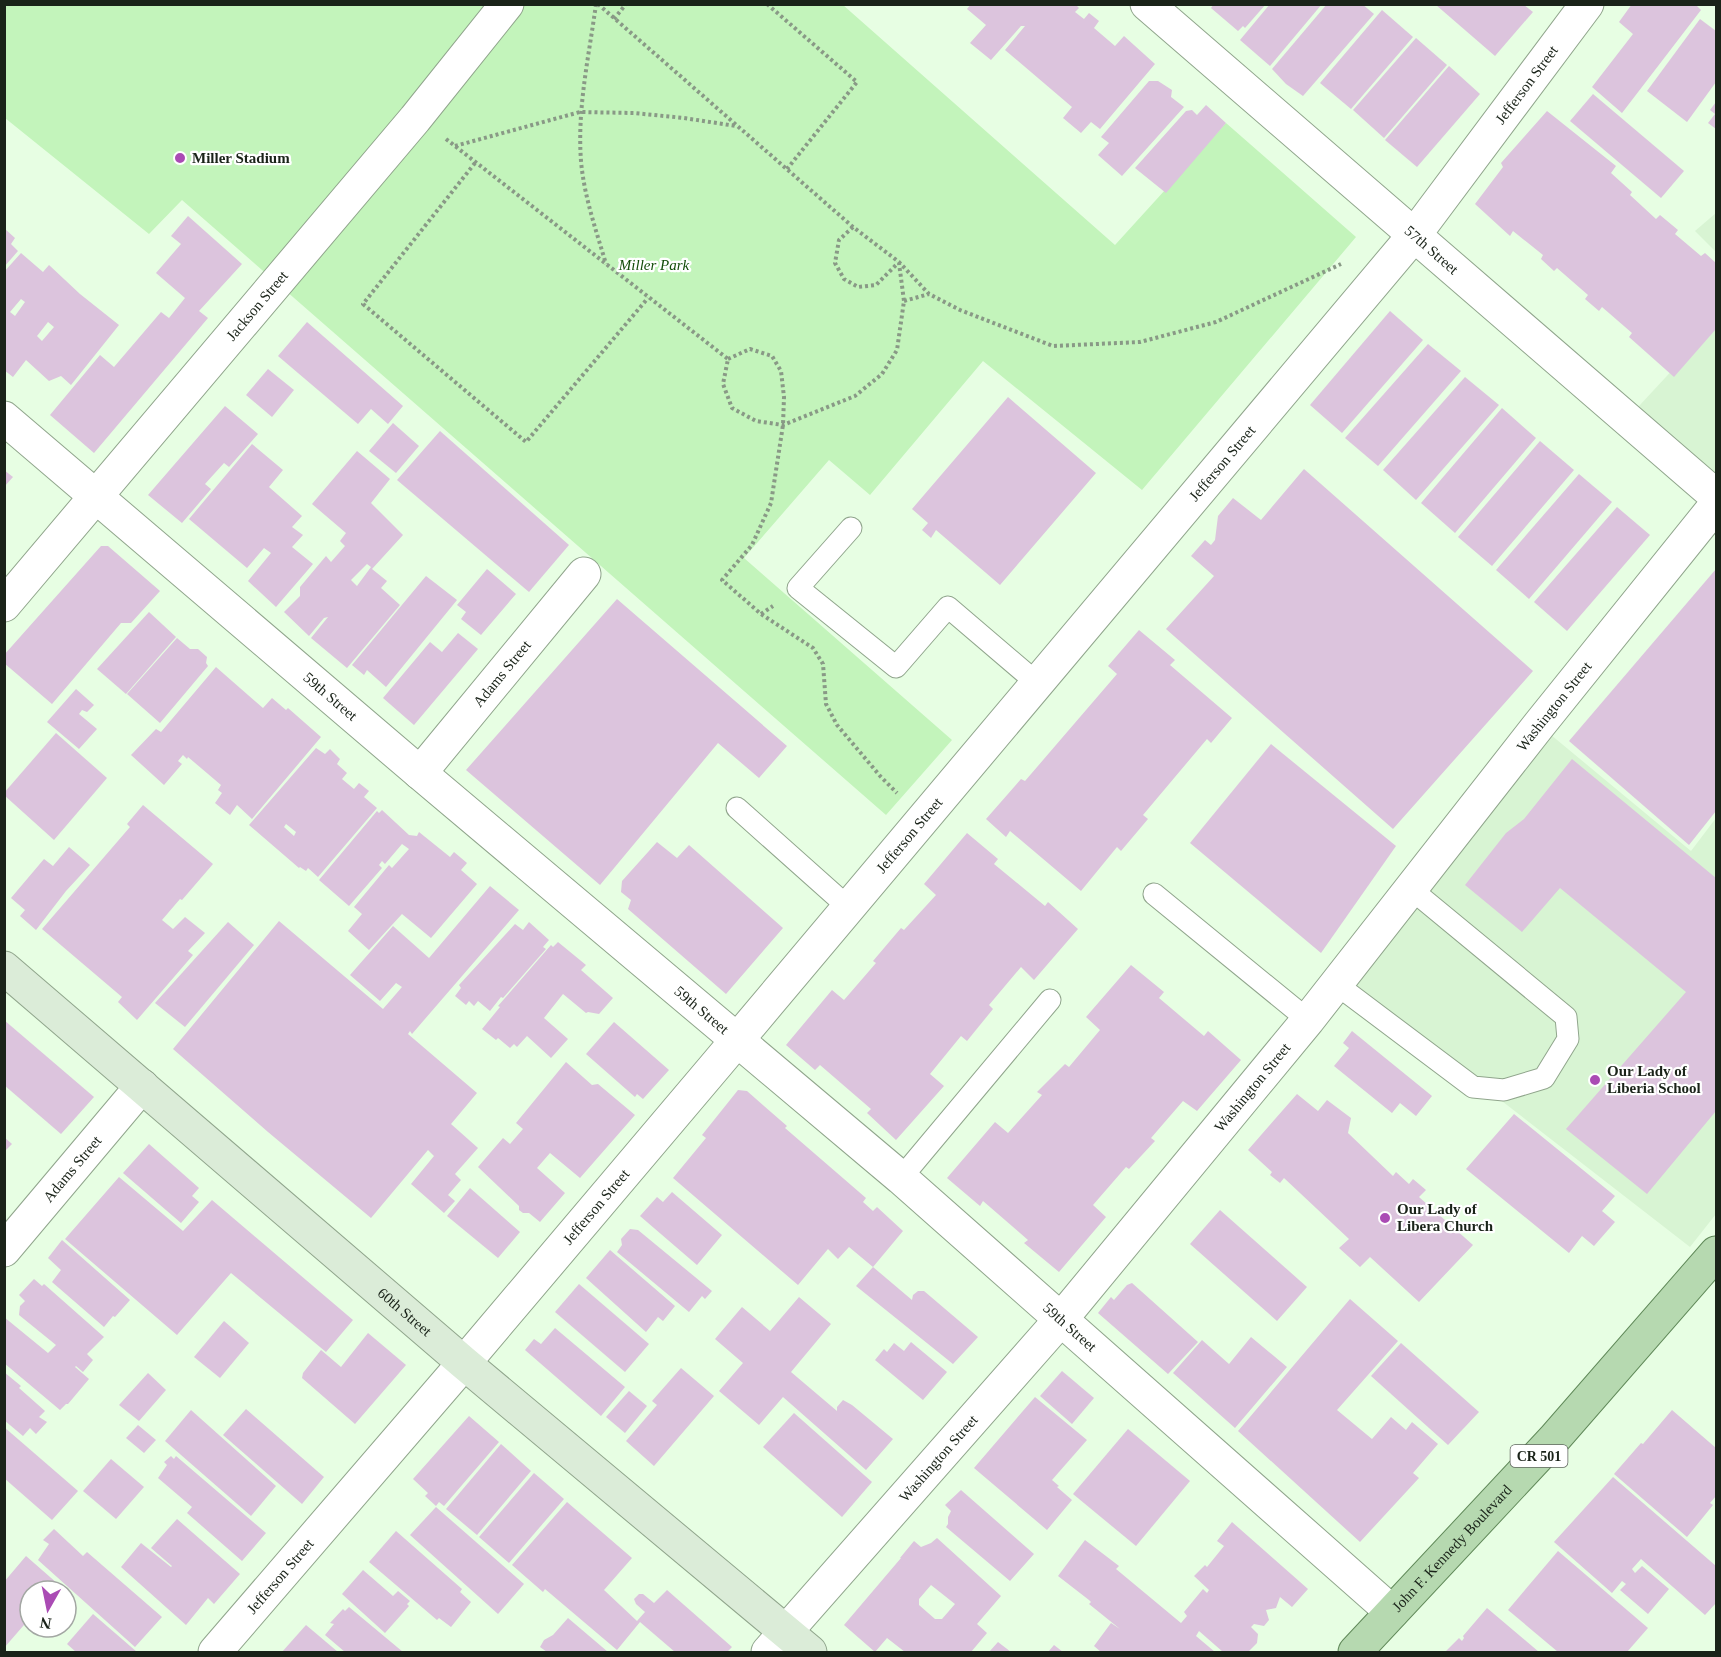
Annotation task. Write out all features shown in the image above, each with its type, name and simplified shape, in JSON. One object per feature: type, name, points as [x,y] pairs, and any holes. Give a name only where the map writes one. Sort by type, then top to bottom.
[{"type":"main road","name":"John F. Kennedy Boulevard","points":[[1354,1653],[1554,1439],[1716,1253]]},
{"type":"street","name":"Jackson Street","points":[[4,605],[415,119],[507,4]]},
{"type":"street","name":"57th Street","points":[[1147,4],[1716,496]]},
{"type":"street","name":"Jefferson Street","points":[[215,1653],[464,1363],[1415,234],[1587,4]]},
{"type":"street","name":"59th Street","points":[[4,418],[736,1041],[901,1178],[1392,1612]]},
{"type":"street","name":"Washington Street","points":[[777,1642],[1062,1318],[1308,1020],[1539,725],[1716,505]]},
{"type":"street","name":"Adams Street","points":[[420,773],[584,574]]},
{"type":"street","name":"60th Street","points":[[4,968],[464,1363],[777,1642],[810,1653]]},
{"type":"street","name":"Adams Street","points":[[4,1250],[142,1086]]},
{"type":"lane","points":[[851,528],[798,588],[896,667],[948,607],[1037,683]]},
{"type":"lane","points":[[737,808],[848,907]]},
{"type":"lane","points":[[1336,984],[1473,1087],[1504,1090],[1544,1078],[1568,1040],[1566,1017],[1411,889]]},
{"type":"lane","points":[[1154,894],[1308,1020]]},
{"type":"lane","points":[[901,1178],[1050,1000]]},
{"type":"path","points":[[597,4],[853,227],[899,262],[929,294],[960,310],[1053,346],[1140,342],[1216,322],[1345,261]]},
{"type":"path","points":[[597,4],[580,112],[581,161],[587,197],[606,265]]},
{"type":"path","points":[[614,19],[626,4]]},
{"type":"path","points":[[767,4],[857,82],[787,169]]},
{"type":"path","points":[[454,146],[580,112],[634,113],[737,126]]},
{"type":"path","points":[[446,139],[728,359]]},
{"type":"path","points":[[475,163],[363,304],[526,442],[648,298]]},
{"type":"path","points":[[853,227],[839,240],[835,263],[844,279],[858,287],[876,285],[899,262]]},
{"type":"path","points":[[728,359],[723,384],[732,408],[756,422],[783,424],[855,396],[882,374],[897,350],[904,301],[899,262]]},
{"type":"path","points":[[904,301],[929,294]]},
{"type":"path","points":[[728,359],[750,350],[772,356],[781,371],[784,397],[783,424],[771,503],[752,545],[722,580],[761,614],[813,648],[823,664],[826,704],[837,725],[900,796]]},
{"type":"shaded area","points":[[1716,213],[1716,252],[1695,231]]},
{"type":"shaded area","points":[[1716,323],[1716,496],[1627,419]]},
{"type":"shaded area","name":"Our Lady of Liberia School","points":[[1539,725],[1691,851],[1716,818],[1716,1214],[1690,1247],[1342,977]]},
{"type":"green space","name":"Miller Park","points":[[4,5],[843,5],[1115,245],[1226,123],[1356,237],[1142,490],[983,361],[870,495],[829,460],[744,558],[952,740],[886,815],[182,200],[149,234],[5,118]]},
{"type":"building","points":[[971,4],[1075,4],[1079,8],[1075,12],[1084,19],[1089,13],[1099,21],[1094,28],[1115,46],[1124,36],[1155,64],[1100,129],[1091,122],[1081,133],[1063,118],[1072,107],[1005,50],[1025,26],[1021,26],[991,60],[970,43],[986,25],[967,9]]},
{"type":"building","points":[[1214,4],[1266,4],[1245,28],[1243,26],[1238,31],[1211,8]]},
{"type":"building","points":[[1270,4],[1322,4],[1270,66],[1240,40]]},
{"type":"building","points":[[1327,4],[1362,4],[1374,14],[1303,96],[1286,84],[1272,69]]},
{"type":"building","points":[[1632,4],[1695,4],[1701,10],[1622,113],[1592,87],[1633,34],[1619,22]]},
{"type":"building","points":[[1436,5],[1524,5],[1533,12],[1495,56]]},
{"type":"building","points":[[1382,10],[1413,37],[1351,109],[1320,83]]},
{"type":"building","points":[[1700,19],[1716,31],[1716,82],[1687,122],[1647,91]]},
{"type":"building","points":[[1416,38],[1447,65],[1384,138],[1353,110]]},
{"type":"building","points":[[1449,66],[1480,94],[1417,167],[1385,140]]},
{"type":"building","points":[[1149,81],[1158,81],[1172,90],[1171,97],[1184,107],[1122,176],[1098,155],[1109,143],[1101,137]]},
{"type":"building","points":[[1593,94],[1684,171],[1661,198],[1570,121]]},
{"type":"building","points":[[1716,102],[1716,129],[1708,123],[1715,114],[1710,110]]},
{"type":"building","points":[[1206,105],[1226,123],[1166,193],[1135,168],[1186,111],[1192,110],[1197,115]]},
{"type":"building","points":[[1547,111],[1616,166],[1611,173],[1632,192],[1630,195],[1656,219],[1660,215],[1678,230],[1675,234],[1701,256],[1705,253],[1716,263],[1716,329],[1674,377],[1629,337],[1632,333],[1602,307],[1599,311],[1585,299],[1588,295],[1557,268],[1554,271],[1541,259],[1543,255],[1513,231],[1510,236],[1475,204],[1503,167],[1501,163]]},
{"type":"building","points":[[188,216],[242,264],[199,311],[208,318],[94,453],[50,415],[100,355],[114,367],[161,312],[169,318],[185,298],[156,273],[181,244],[171,236]]},
{"type":"building","points":[[4,228],[15,238],[11,244],[18,251],[4,267]]},
{"type":"building","points":[[21,253],[43,272],[49,265],[80,294],[119,325],[71,385],[61,376],[49,381],[26,360],[13,377],[4,370],[4,272]],"holes":[[[21,299],[25,302],[15,316],[10,312]],[[48,322],[54,327],[42,341],[37,336]]]},
{"type":"building","points":[[1390,311],[1423,340],[1342,433],[1310,405]]},
{"type":"building","points":[[307,322],[403,406],[388,424],[371,409],[358,424],[278,356]]},
{"type":"building","points":[[1428,344],[1461,371],[1378,466],[1345,438]]},
{"type":"building","points":[[268,369],[294,390],[272,417],[246,395]]},
{"type":"building","points":[[1465,377],[1499,405],[1416,500],[1383,470]]},
{"type":"building","points":[[1008,397],[1096,473],[1000,585],[936,530],[931,538],[922,530],[928,523],[912,509]]},
{"type":"building","points":[[225,406],[258,434],[229,467],[224,463],[205,484],[211,489],[182,523],[148,495]]},
{"type":"building","points":[[1502,408],[1536,438],[1455,533],[1421,503]]},
{"type":"building","points":[[393,423],[419,446],[396,473],[369,451]]},
{"type":"building","points":[[440,431],[569,545],[529,592],[397,480]]},
{"type":"building","points":[[1540,441],[1574,470],[1492,566],[1458,537]]},
{"type":"building","points":[[252,444],[283,470],[269,487],[302,516],[292,527],[303,535],[292,547],[313,564],[276,607],[248,581],[271,553],[264,548],[247,568],[189,519]]},
{"type":"building","points":[[357,451],[390,479],[371,503],[403,535],[372,569],[387,581],[381,588],[400,605],[347,668],[311,638],[328,617],[324,618],[309,636],[284,612],[300,596],[300,587],[326,556],[331,562],[345,546],[340,541],[346,533],[312,504]],"holes":[[[367,564],[371,567],[357,586],[351,580]]]},
{"type":"building","points":[[1304,469],[1533,671],[1393,829],[1166,629],[1214,576],[1191,556],[1205,540],[1211,545],[1215,540],[1218,516],[1233,498],[1261,520]]},
{"type":"building","points":[[4,470],[13,477],[4,487]]},
{"type":"building","points":[[1579,474],[1612,502],[1529,599],[1496,570]]},
{"type":"building","points":[[1617,507],[1650,535],[1567,631],[1534,602]]},
{"type":"building","points":[[101,546],[108,546],[160,591],[131,623],[121,623],[52,704],[4,663],[4,655]]},
{"type":"building","points":[[487,569],[516,594],[481,635],[461,619],[466,612],[457,605]]},
{"type":"building","points":[[1716,569],[1716,811],[1689,845],[1569,741]]},
{"type":"building","points":[[426,576],[457,600],[386,687],[367,670],[364,675],[352,665]]},
{"type":"building","points":[[617,599],[787,746],[759,778],[718,743],[600,885],[466,770]]},
{"type":"building","points":[[149,612],[176,637],[126,694],[97,669]]},
{"type":"building","points":[[1139,630],[1175,660],[1170,665],[1232,718],[1211,743],[1207,739],[1143,815],[1148,819],[1121,851],[1117,847],[1081,891],[1010,831],[1006,837],[986,819],[1021,779],[1025,781],[1117,674],[1108,666]]},
{"type":"building","points":[[458,633],[478,649],[414,725],[383,698],[430,642],[442,652]]},
{"type":"building","points":[[177,638],[190,649],[198,649],[207,657],[208,666],[160,723],[127,694]]},
{"type":"building","points":[[216,667],[263,708],[272,698],[286,710],[288,708],[321,737],[252,819],[237,805],[230,815],[215,803],[222,793],[218,790],[221,785],[188,757],[187,759],[183,755],[178,761],[182,764],[164,785],[131,755],[156,729],[161,732]]},
{"type":"building","points":[[76,689],[94,705],[87,712],[82,710],[79,714],[97,729],[79,749],[47,722]]},
{"type":"building","points":[[56,733],[107,778],[54,840],[4,793]]},
{"type":"building","points":[[1271,744],[1396,846],[1321,953],[1190,843]]},
{"type":"building","points":[[316,748],[325,754],[330,749],[340,759],[337,764],[347,773],[342,779],[354,789],[359,783],[369,791],[364,797],[377,808],[318,877],[308,868],[306,871],[299,868],[249,825]],"holes":[[[286,824],[296,832],[294,836],[284,827]]]},
{"type":"building","points":[[1572,759],[1716,878],[1716,1111],[1647,1194],[1566,1129],[1686,992],[1560,888],[1522,932],[1465,885],[1506,833],[1524,819]]},
{"type":"building","points":[[143,805],[213,864],[162,920],[173,929],[185,917],[205,933],[188,951],[193,955],[137,1020],[118,1002],[122,997],[42,929],[130,827],[127,824]]},
{"type":"building","points":[[382,810],[409,835],[417,836],[419,832],[450,857],[454,852],[467,863],[461,870],[477,884],[431,938],[402,914],[369,950],[348,931],[362,914],[354,907],[389,865],[392,868],[409,849],[402,844],[385,864],[382,861],[379,865],[382,868],[349,906],[319,880],[377,811],[379,813]]},
{"type":"building","points":[[967,833],[998,859],[994,864],[1045,906],[1048,902],[1078,929],[1034,980],[1021,967],[989,1005],[993,1009],[967,1041],[961,1036],[930,1074],[944,1086],[896,1140],[867,1113],[871,1109],[820,1065],[815,1070],[786,1045],[832,990],[844,1000],[876,963],[873,961],[901,928],[904,930],[936,895],[924,884]]},
{"type":"building","points":[[657,842],[677,858],[689,845],[783,928],[726,994],[628,909],[631,900],[621,892],[622,881]]},
{"type":"building","points":[[69,847],[90,865],[66,891],[36,930],[20,916],[25,910],[11,898],[44,859],[53,866]]},
{"type":"building","points":[[490,886],[519,910],[412,1034],[410,1031],[408,1034],[477,1093],[451,1124],[478,1148],[455,1174],[461,1180],[448,1195],[455,1201],[444,1213],[411,1184],[434,1156],[428,1150],[371,1218],[173,1049],[279,921],[383,1009],[402,987],[396,983],[380,1001],[350,975],[393,926],[429,958]]},
{"type":"building","points":[[228,922],[254,945],[185,1027],[155,1003]]},
{"type":"building","points":[[529,922],[549,940],[543,947],[546,949],[490,1011],[478,1001],[474,1006],[469,1001],[466,1005],[455,996],[461,988],[459,985],[515,924],[523,930]]},
{"type":"building","points":[[558,942],[586,965],[581,970],[613,998],[599,1014],[586,1013],[563,994],[544,1018],[568,1039],[551,1058],[527,1036],[517,1047],[514,1044],[510,1048],[482,1029],[500,1007],[498,1006],[551,945],[553,947]]},
{"type":"building","points":[[1131,965],[1164,992],[1159,998],[1204,1036],[1208,1031],[1241,1060],[1197,1111],[1183,1101],[1151,1138],[1155,1141],[1129,1169],[1126,1167],[1093,1205],[1106,1217],[1059,1272],[1024,1243],[1028,1240],[983,1201],[980,1206],[947,1178],[995,1122],[1008,1133],[1042,1095],[1037,1092],[1065,1064],[1069,1067],[1100,1030],[1086,1017]]},
{"type":"building","points":[[4,1020],[94,1097],[61,1134],[4,1085]]},
{"type":"building","points":[[614,1022],[669,1070],[643,1099],[637,1094],[635,1097],[586,1054]]},
{"type":"building","points":[[1352,1031],[1432,1096],[1416,1116],[1400,1103],[1392,1113],[1334,1066],[1349,1048],[1343,1043]]},
{"type":"building","points":[[566,1062],[592,1085],[598,1084],[635,1115],[580,1178],[550,1153],[537,1168],[565,1193],[540,1222],[529,1213],[519,1210],[519,1206],[478,1167],[503,1138],[510,1144],[523,1129],[516,1123]]},
{"type":"building","points":[[738,1090],[747,1091],[787,1126],[785,1128],[866,1198],[863,1202],[873,1211],[877,1207],[903,1231],[873,1267],[849,1247],[838,1259],[828,1249],[798,1285],[673,1178],[706,1138],[702,1135]]},
{"type":"building","name":"Our Lady of Libera Church","points":[[1297,1094],[1318,1111],[1327,1100],[1351,1118],[1348,1133],[1393,1176],[1396,1172],[1409,1184],[1413,1179],[1426,1190],[1419,1197],[1473,1245],[1419,1302],[1370,1257],[1360,1267],[1339,1248],[1349,1239],[1284,1178],[1280,1183],[1270,1175],[1272,1172],[1248,1150]]},
{"type":"building","points":[[1514,1114],[1615,1196],[1602,1211],[1615,1222],[1594,1246],[1582,1236],[1569,1253],[1466,1169]]},
{"type":"building","points":[[4,1137],[12,1144],[4,1152]]},
{"type":"building","points":[[149,1144],[199,1188],[192,1196],[199,1202],[181,1223],[123,1173]]},
{"type":"building","points":[[119,1177],[183,1231],[212,1200],[353,1320],[326,1352],[231,1273],[177,1335],[65,1239]]},
{"type":"building","points":[[470,1188],[520,1232],[498,1258],[447,1216]]},
{"type":"building","points":[[672,1192],[722,1235],[697,1265],[640,1216],[657,1197],[663,1202]]},
{"type":"building","points":[[1220,1210],[1307,1287],[1277,1321],[1190,1244]]},
{"type":"building","points":[[630,1229],[638,1230],[712,1291],[705,1299],[702,1296],[689,1312],[617,1252],[622,1245],[621,1239]]},
{"type":"building","points":[[62,1240],[130,1300],[104,1327],[52,1282],[61,1270],[48,1258]]},
{"type":"building","points":[[610,1250],[675,1306],[663,1321],[658,1317],[646,1332],[586,1278]]},
{"type":"building","points":[[873,1267],[912,1300],[913,1295],[918,1291],[924,1291],[978,1337],[953,1364],[856,1286]]},
{"type":"building","points":[[34,1279],[42,1286],[44,1284],[104,1337],[87,1354],[93,1360],[83,1372],[75,1367],[89,1379],[60,1410],[4,1363],[4,1317],[48,1353],[56,1345],[19,1315],[20,1306],[25,1301],[19,1295]]},
{"type":"building","points":[[1132,1283],[1198,1342],[1168,1374],[1098,1313],[1111,1297],[1114,1300],[1127,1285]]},
{"type":"building","points":[[579,1284],[649,1344],[625,1372],[555,1312]]},
{"type":"building","points":[[799,1297],[831,1324],[791,1372],[837,1411],[837,1407],[843,1400],[893,1439],[866,1470],[783,1397],[759,1425],[719,1391],[743,1363],[715,1339],[742,1307],[770,1331]]},
{"type":"building","points":[[1350,1299],[1398,1341],[1337,1410],[1372,1439],[1391,1417],[1406,1430],[1412,1422],[1438,1444],[1413,1473],[1419,1478],[1360,1542],[1238,1431]]},
{"type":"building","points":[[224,1321],[249,1343],[220,1378],[194,1357]]},
{"type":"building","points":[[555,1328],[625,1387],[601,1416],[525,1350],[534,1339],[541,1344]]},
{"type":"building","points":[[368,1333],[406,1365],[355,1424],[302,1378],[303,1373],[321,1350],[341,1367]]},
{"type":"building","points":[[1251,1337],[1287,1367],[1235,1428],[1173,1373],[1202,1340],[1229,1364]]},
{"type":"building","points":[[911,1342],[947,1372],[923,1400],[875,1360],[884,1349],[887,1352],[894,1343],[904,1351]]},
{"type":"building","points":[[1401,1343],[1479,1412],[1448,1445],[1371,1376]]},
{"type":"building","points":[[681,1368],[714,1396],[654,1466],[626,1441],[657,1405],[652,1401]]},
{"type":"building","points":[[1062,1371],[1094,1398],[1072,1424],[1040,1396]]},
{"type":"building","points":[[4,1372],[45,1411],[39,1417],[47,1422],[36,1434],[30,1428],[23,1436],[4,1420]]},
{"type":"building","points":[[148,1373],[166,1390],[139,1421],[119,1405]]},
{"type":"building","points":[[629,1391],[647,1406],[625,1433],[606,1417]]},
{"type":"building","points":[[1035,1397],[1087,1440],[1052,1480],[1072,1500],[1047,1530],[974,1468]]},
{"type":"building","points":[[246,1409],[324,1477],[302,1504],[223,1435]]},
{"type":"building","points":[[191,1410],[276,1486],[251,1516],[165,1441]]},
{"type":"building","points":[[1672,1410],[1716,1448],[1716,1496],[1710,1503],[1713,1505],[1687,1537],[1614,1474]]},
{"type":"building","points":[[794,1413],[872,1482],[842,1517],[763,1447]]},
{"type":"building","points":[[469,1416],[499,1442],[444,1506],[439,1502],[436,1506],[425,1496],[428,1493],[413,1479]]},
{"type":"building","points":[[138,1425],[156,1440],[144,1453],[126,1438]]},
{"type":"building","points":[[4,1427],[78,1491],[52,1520],[4,1478]]},
{"type":"building","points":[[1128,1429],[1190,1481],[1136,1546],[1073,1494]]},
{"type":"building","points":[[501,1444],[531,1471],[477,1535],[446,1509]]},
{"type":"building","points":[[171,1456],[174,1459],[176,1456],[266,1533],[242,1561],[187,1513],[192,1507],[158,1478],[167,1465],[164,1462]]},
{"type":"building","points":[[111,1459],[144,1487],[116,1519],[83,1491]]},
{"type":"building","points":[[534,1473],[564,1499],[509,1563],[479,1537]]},
{"type":"building","points":[[1613,1477],[1716,1566],[1716,1603],[1705,1615],[1641,1559],[1632,1569],[1635,1573],[1642,1566],[1669,1589],[1648,1614],[1620,1590],[1626,1584],[1622,1581],[1612,1593],[1554,1542]]},
{"type":"building","points":[[961,1490],[1034,1554],[1010,1581],[946,1527],[951,1511],[945,1505]]},
{"type":"building","points":[[567,1502],[632,1558],[604,1590],[637,1621],[645,1612],[634,1599],[639,1594],[643,1594],[654,1603],[667,1590],[732,1647],[727,1652],[675,1652],[640,1622],[617,1650],[545,1589],[543,1592],[512,1565]]},
{"type":"building","points":[[436,1507],[524,1584],[498,1614],[410,1535]]},
{"type":"building","points":[[177,1519],[240,1574],[214,1604],[208,1598],[186,1625],[121,1567],[141,1543],[171,1567],[151,1548]]},
{"type":"building","points":[[1232,1522],[1308,1589],[1292,1607],[1280,1597],[1276,1608],[1266,1610],[1269,1620],[1264,1626],[1254,1624],[1251,1627],[1258,1634],[1257,1643],[1248,1652],[1223,1652],[1199,1631],[1196,1636],[1215,1652],[1101,1652],[1094,1646],[1111,1623],[1120,1629],[1089,1604],[1091,1602],[1089,1600],[1058,1576],[1085,1540],[1119,1566],[1116,1569],[1181,1623],[1187,1616],[1184,1612],[1203,1589],[1207,1593],[1209,1590],[1194,1576],[1205,1565],[1207,1567],[1224,1546],[1217,1541]]},
{"type":"building","points":[[54,1529],[83,1556],[87,1552],[162,1617],[135,1647],[78,1596],[78,1579],[59,1579],[38,1560],[49,1544],[43,1540]]},
{"type":"building","points":[[396,1531],[462,1589],[460,1592],[471,1602],[451,1627],[439,1618],[437,1620],[369,1562]]},
{"type":"building","points":[[937,1538],[1001,1596],[977,1624],[987,1633],[971,1652],[905,1652],[887,1638],[875,1652],[844,1625],[914,1541],[921,1547]],"holes":[[[931,1585],[955,1604],[942,1619],[935,1619],[919,1605],[919,1599]]]},
{"type":"building","points":[[1558,1551],[1648,1628],[1627,1652],[1558,1652],[1508,1610]]},
{"type":"building","points":[[26,1556],[52,1579],[18,1579],[18,1632],[4,1648],[4,1582]]},
{"type":"building","points":[[363,1570],[393,1596],[398,1591],[410,1601],[407,1604],[409,1606],[385,1633],[342,1594]]},
{"type":"building","points":[[349,1607],[403,1652],[345,1652],[325,1635],[334,1624],[330,1623],[343,1609],[345,1611]]},
{"type":"building","points":[[1487,1608],[1539,1652],[1445,1652],[1459,1638],[1462,1641],[1463,1636]]},
{"type":"building","points":[[93,1614],[137,1652],[76,1652],[67,1644],[71,1639],[78,1639],[78,1631]]},
{"type":"building","points":[[568,1618],[608,1652],[547,1652],[540,1647],[544,1640],[553,1635]]},
{"type":"building","points":[[306,1625],[338,1652],[282,1652]]},
{"type":"building","points":[[998,1642],[1011,1652],[989,1652]]},
{"type":"building","points":[[1054,1645],[1063,1652],[1048,1652]]},
{"type":"place","name":"Miller Stadium","points":[[180,158]]},
{"type":"place","name":"Our Lady of Liberia School","points":[[1595,1080]]},
{"type":"place","name":"Our Lady of Libera Church","points":[[1385,1218]]}]
